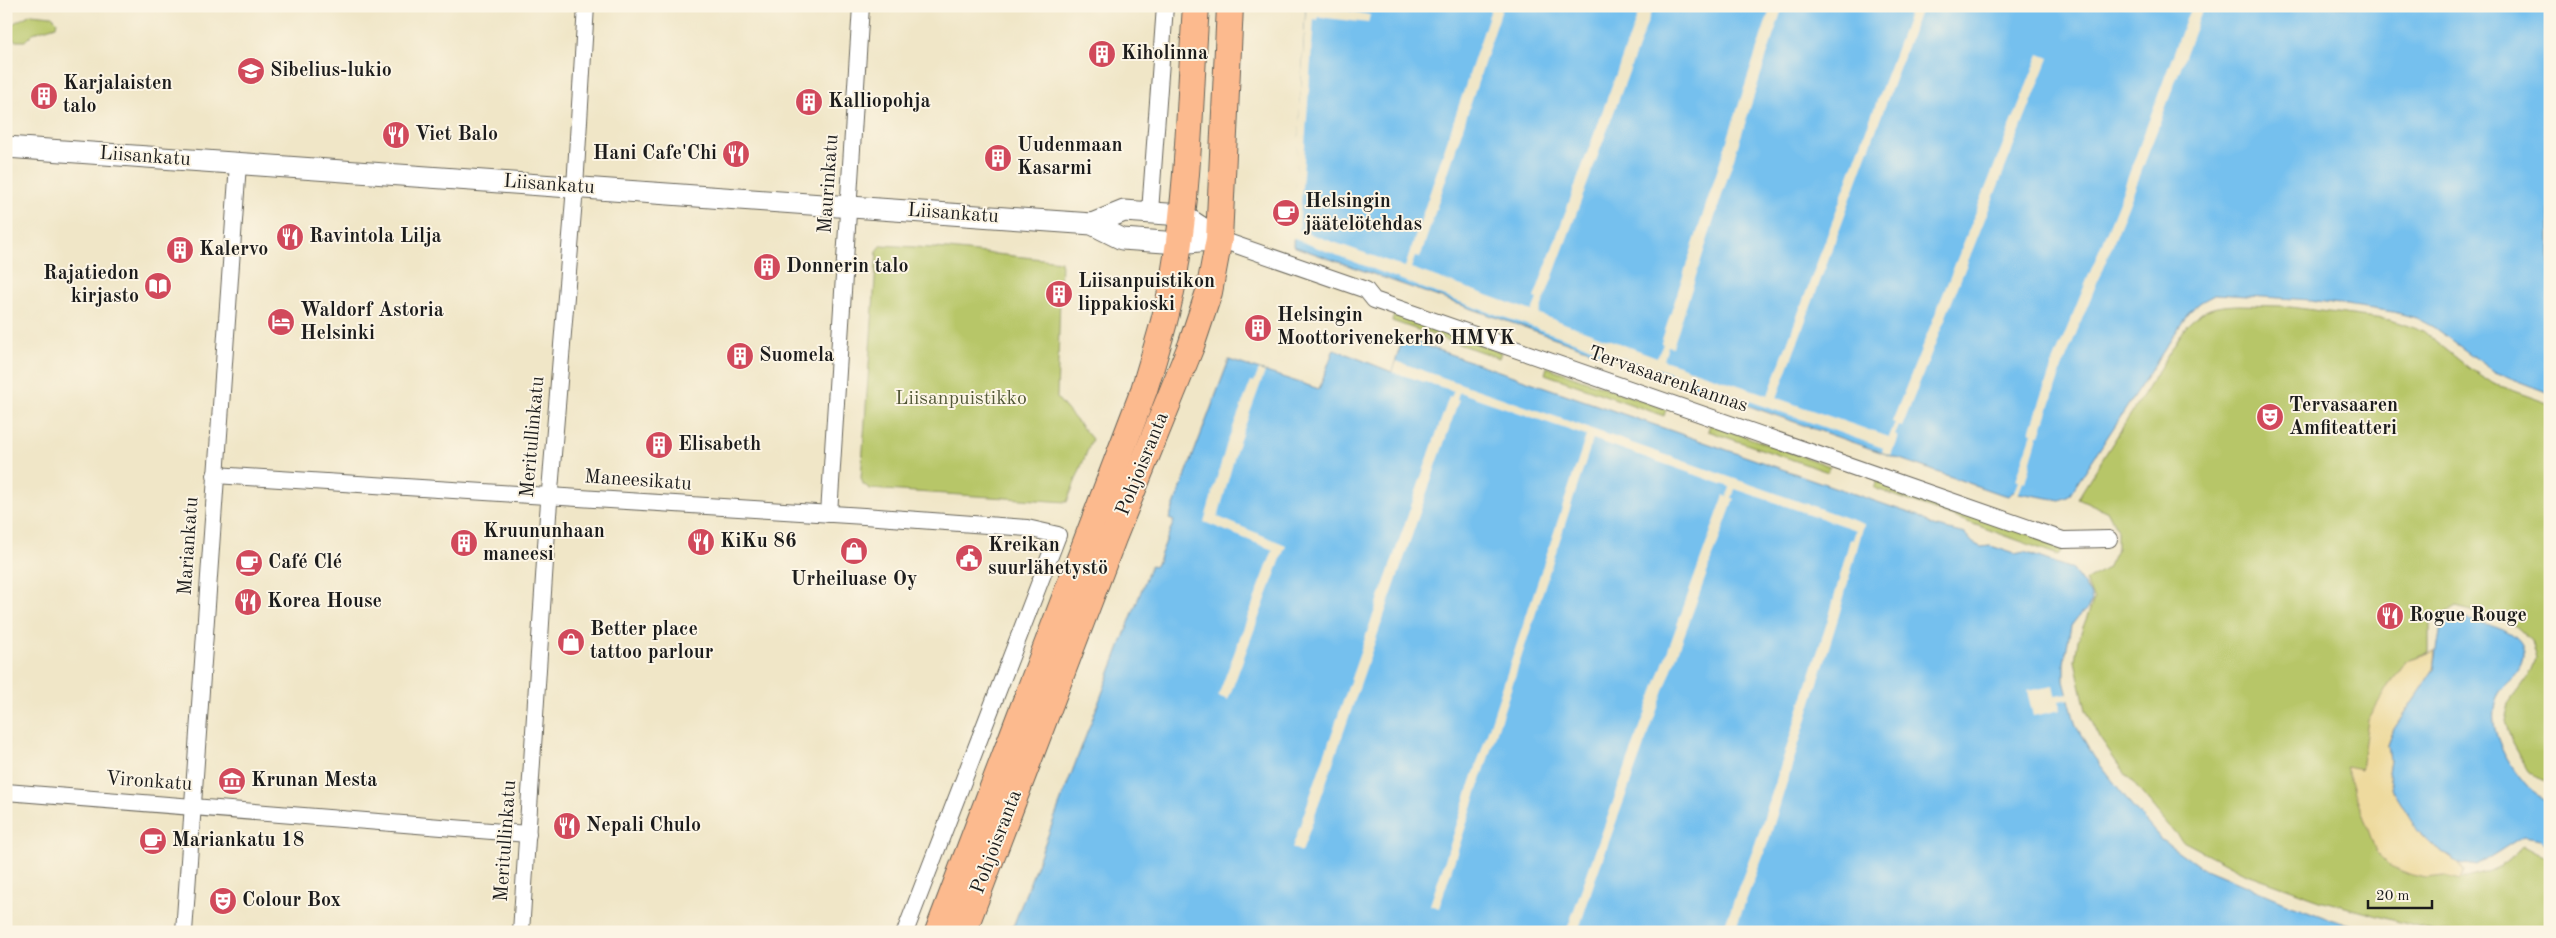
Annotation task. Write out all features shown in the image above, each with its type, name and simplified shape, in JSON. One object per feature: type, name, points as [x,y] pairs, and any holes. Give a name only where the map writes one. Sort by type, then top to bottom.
[{"type":"main road","name":"Pohjoisranta","points":[[938,932],[1144,390],[1158,344],[1174,278],[1179,243],[1196,6]]},
{"type":"main road","name":"Pohjoisranta","points":[[963,932],[1113,538],[1191,346],[1209,292],[1219,239],[1230,6]]},
{"type":"street","name":"Meritullinkatu","points":[[521,932],[550,497],[575,187],[586,6]]},
{"type":"street","name":"Maurinkatu","points":[[829,514],[861,6]]},
{"type":"street","points":[[1150,212],[1165,6]]},
{"type":"street","name":"Liisankatu","points":[[6,147],[1092,224],[1122,238],[1179,243],[1219,239]]},
{"type":"street","name":"Mariankatu","points":[[184,932],[238,164]]},
{"type":"street","name":"Liisankatu","points":[[1092,224],[1124,211],[1182,215],[1219,239]]},
{"type":"street","name":"Tervasaarenkannas","points":[[1219,239],[1366,290],[1374,300],[2063,540],[2109,540]]},
{"type":"street","name":"Maneesikatu","points":[[215,475],[1027,528],[1058,535],[905,932]]},
{"type":"street","name":"Vironkatu","points":[[6,792],[528,834]]},
{"type":"green space","points":[[31,14],[52,16],[57,21],[56,26],[33,33],[25,41],[16,41],[11,37],[10,28],[14,23]]},
{"type":"green space","name":"Liisanpuistikko","points":[[882,245],[948,249],[1061,261],[1057,398],[1092,439],[1067,502],[870,489],[863,484],[861,478],[877,251]]},
{"type":"green space","points":[[2239,305],[2282,306],[2391,320],[2423,331],[2469,368],[2494,384],[2550,404],[2550,787],[2528,770],[2511,740],[2505,721],[2509,703],[2529,675],[2536,659],[2531,641],[2508,620],[2456,607],[2429,624],[2429,652],[2409,659],[2388,686],[2388,772],[2462,858],[2458,863],[2464,871],[2460,879],[2487,872],[2503,864],[2524,846],[2550,860],[2550,932],[2436,932],[2320,900],[2242,872],[2181,840],[2119,766],[2101,740],[2086,710],[2075,661],[2078,640],[2094,599],[2085,581],[2107,568],[2117,548],[2117,530],[2108,512],[2078,498],[2187,325],[2210,309]]},
{"type":"green space","points":[[1394,315],[1501,352],[1499,358],[1392,321]]},
{"type":"green space","points":[[1547,367],[1666,409],[1664,416],[1545,374]]},
{"type":"green space","points":[[1710,424],[1830,466],[1828,472],[1708,431]]},
{"type":"green space","points":[[1877,481],[2065,546],[2058,555],[1874,488]]},
{"type":"sand","points":[[2436,651],[2434,669],[2394,729],[2388,745],[2390,761],[2388,772],[2393,790],[2431,844],[2458,863],[2464,871],[2460,880],[2445,876],[2426,878],[2409,874],[2390,866],[2376,852],[2346,767],[2361,770],[2368,720],[2388,686],[2409,659]]},
{"type":"water","points":[[1306,6],[2550,6],[2550,393],[2495,372],[2433,327],[2416,318],[2394,312],[2311,300],[2216,294],[2201,302],[2189,312],[2069,496],[2060,500],[2013,492],[2009,496],[1997,493],[1293,246]]},
{"type":"water","points":[[1403,338],[1918,516],[1933,526],[1965,534],[1973,543],[1981,547],[1991,546],[2015,554],[2024,552],[2072,569],[2090,593],[2092,601],[2086,611],[2081,613],[2071,626],[2064,663],[2064,681],[2076,726],[2094,757],[2137,812],[2161,839],[2199,866],[2329,919],[2378,932],[1011,932],[1151,565],[1156,566],[1174,521],[1169,519],[1229,360],[1319,389],[1334,349],[1392,372]]},
{"type":"water","points":[[2463,619],[2486,624],[2509,633],[2518,640],[2523,648],[2524,659],[2518,672],[2501,690],[2497,698],[2494,710],[2494,723],[2502,748],[2515,771],[2533,792],[2550,802],[2550,846],[2541,839],[2524,836],[2477,866],[2458,863],[2431,844],[2418,831],[2393,790],[2388,772],[2390,761],[2388,745],[2394,729],[2434,669],[2441,625],[2446,621]]},
{"type":"pier","points":[[1306,6],[1322,6],[1370,15],[1368,23],[1318,17],[1318,20],[1314,19],[1299,230],[1405,267],[1492,6],[1503,6],[1420,258],[1415,257],[1411,268],[1532,311],[1537,299],[1534,298],[1641,6],[1652,10],[1539,314],[1657,357],[1663,344],[1661,343],[1771,6],[1783,6],[1673,347],[1668,346],[1664,360],[1768,395],[1912,6],[1922,6],[1777,398],[1889,437],[1895,423],[1892,422],[2039,54],[2049,58],[1902,427],[1899,426],[1895,435],[1898,437],[1891,455],[1882,452],[1883,448],[1656,368],[1655,373],[1647,369],[1646,366],[1451,299],[1292,238]]},
{"type":"pier","points":[[2191,6],[2204,6],[2128,207],[2062,368],[2040,435],[2038,435],[2025,483],[2023,482],[2018,495],[2013,495],[2018,481],[2016,480],[2032,433],[2030,432],[2052,365],[2118,204]]},
{"type":"pier","points":[[1396,361],[1864,524],[1839,615],[1769,840],[1734,932],[1722,932],[1758,836],[1830,613],[1850,539],[1853,539],[1856,530],[1735,489],[1732,498],[1734,499],[1595,880],[1578,932],[1566,932],[1724,495],[1727,497],[1730,487],[1593,439],[1439,908],[1430,905],[1586,436],[1459,392],[1457,399],[1459,400],[1302,852],[1292,848],[1449,397],[1451,397],[1454,391],[1392,372]]},
{"type":"pier","points":[[1259,370],[1265,372],[1237,448],[1218,517],[1286,545],[1228,700],[1218,696],[1273,550],[1204,522],[1227,443],[1251,381],[1254,382]]},
{"type":"pier","points":[[2053,686],[2055,695],[2068,693],[2070,699],[2059,701],[2061,710],[2033,716],[2027,691]]},
{"type":"place","name":"Kiholinna","points":[[1102,54]]},
{"type":"place","name":"Sibelius-lukio","points":[[251,71]]},
{"type":"place","name":"Karjalaisten talo","points":[[44,96]]},
{"type":"place","name":"Kalliopohja","points":[[809,102]]},
{"type":"place","name":"Viet Balo","points":[[396,135]]},
{"type":"place","name":"Hani Cafe'Chi","points":[[736,154]]},
{"type":"place","name":"Uudenmaan Kasarmi","points":[[998,158]]},
{"type":"place","name":"Helsingin jäätelötehdas","points":[[1286,213]]},
{"type":"place","name":"Ravintola Lilja","points":[[290,237]]},
{"type":"place","name":"Kalervo","points":[[180,250]]},
{"type":"place","name":"Donnerin talo","points":[[767,267]]},
{"type":"place","name":"Rajatiedon kirjasto","points":[[158,286]]},
{"type":"place","name":"Liisanpuistikon lippakioski","points":[[1059,294]]},
{"type":"place","name":"Waldorf Astoria Helsinki","points":[[281,322]]},
{"type":"place","name":"Helsingin Moottorivenekerho HMVK","points":[[1258,328]]},
{"type":"place","name":"Suomela","points":[[740,356]]},
{"type":"place","name":"Tervasaaren Amfiteatteri","points":[[2270,417]]},
{"type":"place","name":"Elisabeth","points":[[659,445]]},
{"type":"place","name":"KiKu 86","points":[[701,542]]},
{"type":"place","name":"Kruununhaan maneesi","points":[[464,543]]},
{"type":"place","name":"Urheiluase Oy","points":[[854,551]]},
{"type":"place","name":"Kreikan suurlähetystö","points":[[969,558]]},
{"type":"place","name":"Café Clé","points":[[249,563]]},
{"type":"place","name":"Korea House","points":[[248,602]]},
{"type":"place","name":"Rogue Rouge","points":[[2390,616]]},
{"type":"place","name":"Better place tattoo parlour","points":[[571,642]]},
{"type":"place","name":"Krunan Mesta","points":[[232,781]]},
{"type":"place","name":"Nepali Chulo","points":[[567,826]]},
{"type":"place","name":"Mariankatu 18","points":[[153,841]]},
{"type":"place","name":"Colour Box","points":[[223,901]]}]
